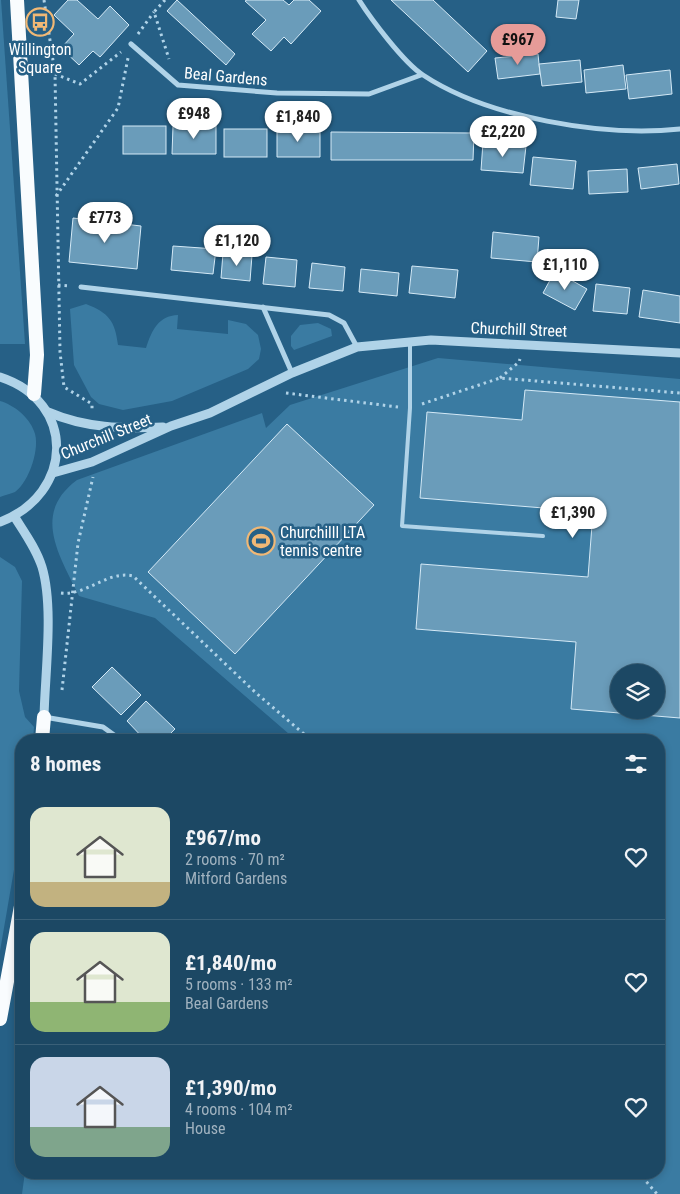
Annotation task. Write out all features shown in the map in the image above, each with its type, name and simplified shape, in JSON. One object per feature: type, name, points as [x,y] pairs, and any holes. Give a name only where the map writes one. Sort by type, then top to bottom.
[{"type":"highway","points":[[17,0],[37,355],[34,394]]},
{"type":"highway","points":[[43,734],[44,717]]},
{"type":"highway","points":[[0,1019],[15,938]]},
{"type":"street","points":[[358,0],[385,36],[421,74],[477,101],[526,117],[589,127],[680,129]]},
{"type":"street","name":"Beal Gardens","points":[[131,44],[178,86],[277,93],[369,94],[421,74]]},
{"type":"street","points":[[81,288],[329,315],[344,323],[357,347]]},
{"type":"street","points":[[263,307],[292,373]]},
{"type":"street","name":"Churchill Street","points":[[52,473],[92,462],[171,426],[210,413],[292,373],[357,347],[431,340],[680,353]]},
{"type":"street","points":[[0,376],[13,381],[34,394],[48,412],[56,438],[56,457],[52,473],[39,497],[14,516],[0,522]]},
{"type":"street","name":"Churchill Street","points":[[48,412],[62,418],[110,428],[171,426]]},
{"type":"street","points":[[14,516],[33,546],[41,565],[48,591],[44,717],[103,727],[113,734]]},
{"type":"lane","points":[[410,343],[410,408],[402,526],[543,536]]},
{"type":"path","points":[[44,0],[55,74],[60,352]]},
{"type":"path","points":[[55,74],[80,84],[131,44],[165,0]]},
{"type":"path","points":[[154,12],[178,86]]},
{"type":"path","points":[[56,197],[118,108],[131,44]]},
{"type":"path","points":[[260,390],[410,408],[500,378],[519,362],[523,344]]},
{"type":"path","points":[[500,378],[680,393]]},
{"type":"path","points":[[59,719],[78,543],[94,472]]},
{"type":"path","points":[[71,594],[120,574],[133,576],[256,693],[304,734]]},
{"type":"path","points":[[644,1179],[657,1194]]},
{"type":"shaded area","points":[[1,0],[25,344],[0,344]]},
{"type":"shaded area","points":[[86,304],[110,319],[115,330],[118,345],[146,348],[153,330],[161,321],[171,316],[178,315],[177,329],[228,334],[228,320],[246,324],[258,335],[261,349],[259,359],[248,369],[172,401],[123,410],[99,404],[91,397],[74,365],[70,309]]},
{"type":"shaded area","points":[[318,323],[331,329],[332,336],[294,350],[291,346],[291,336],[300,325]]},
{"type":"shaded area","points":[[438,358],[680,379],[680,1194],[22,1194],[24,1179],[665,1179],[665,734],[289,734],[155,618],[79,596],[64,566],[54,536],[52,521],[55,507],[63,493],[77,480],[262,413],[266,428],[290,405]]},
{"type":"shaded area","points":[[0,401],[16,409],[29,421],[36,438],[36,446],[35,455],[25,481],[15,492],[0,497]]},
{"type":"shaded area","points":[[0,557],[15,567],[22,581],[19,691],[25,717],[34,727],[33,734],[15,734],[15,864],[0,951]]},
{"type":"building","points":[[68,0],[77,0],[98,19],[110,6],[129,25],[100,57],[93,51],[79,65],[61,48],[74,34],[54,15]]},
{"type":"building","points":[[177,0],[235,54],[226,65],[167,11]]},
{"type":"building","points":[[283,0],[289,5],[294,0],[309,0],[321,11],[291,44],[284,37],[271,51],[252,34],[266,20],[245,1]]},
{"type":"building","points":[[391,0],[433,0],[487,51],[468,72]]},
{"type":"building","points":[[558,0],[579,0],[576,19],[556,17]]},
{"type":"building","points":[[538,54],[540,74],[498,79],[495,58]]},
{"type":"building","points":[[580,60],[582,82],[542,86],[539,64]]},
{"type":"building","points":[[623,65],[626,89],[586,93],[584,70]]},
{"type":"building","points":[[670,70],[672,94],[629,99],[626,75]]},
{"type":"building","points":[[123,126],[166,126],[166,154],[123,154]]},
{"type":"building","points":[[173,126],[216,126],[216,154],[172,154]]},
{"type":"building","points":[[224,129],[267,129],[267,157],[224,157]]},
{"type":"building","points":[[277,129],[320,130],[320,157],[277,157]]},
{"type":"building","points":[[331,132],[474,133],[473,160],[331,160]]},
{"type":"building","points":[[483,142],[526,146],[523,173],[481,170]]},
{"type":"building","points":[[533,157],[576,161],[573,189],[530,185]]},
{"type":"building","points":[[677,164],[679,184],[641,189],[638,168]]},
{"type":"building","points":[[627,169],[628,192],[589,194],[588,171]]},
{"type":"building","points":[[73,218],[141,226],[137,269],[69,262]]},
{"type":"building","points":[[493,232],[539,237],[537,262],[491,258]]},
{"type":"building","points":[[173,246],[216,249],[213,274],[171,270]]},
{"type":"building","points":[[223,253],[252,255],[250,281],[221,278]]},
{"type":"building","points":[[266,257],[297,260],[295,287],[263,284]]},
{"type":"building","points":[[312,263],[345,267],[343,291],[309,288]]},
{"type":"building","points":[[412,266],[458,270],[455,298],[409,293]]},
{"type":"building","points":[[361,269],[399,273],[397,296],[359,292]]},
{"type":"building","points":[[555,271],[587,289],[575,310],[543,293]]},
{"type":"building","points":[[596,284],[630,288],[627,314],[593,311]]},
{"type":"building","points":[[643,290],[680,296],[680,323],[639,317]]},
{"type":"building","points":[[525,390],[680,402],[680,718],[665,717],[665,664],[610,664],[610,712],[571,709],[576,642],[416,629],[421,564],[588,577],[593,512],[420,498],[427,412],[522,420]]},
{"type":"building","name":"Churchilll LTA tennis centre","points":[[287,424],[374,505],[235,654],[148,572]]},
{"type":"building","points":[[112,667],[141,695],[121,715],[92,687]]},
{"type":"building","points":[[146,701],[175,729],[170,734],[139,734],[127,721]]},
{"type":"place","name":"Willington Square","points":[[40,22]]},
{"type":"place","name":"Churchilll LTA tennis centre","points":[[261,541]]}]
